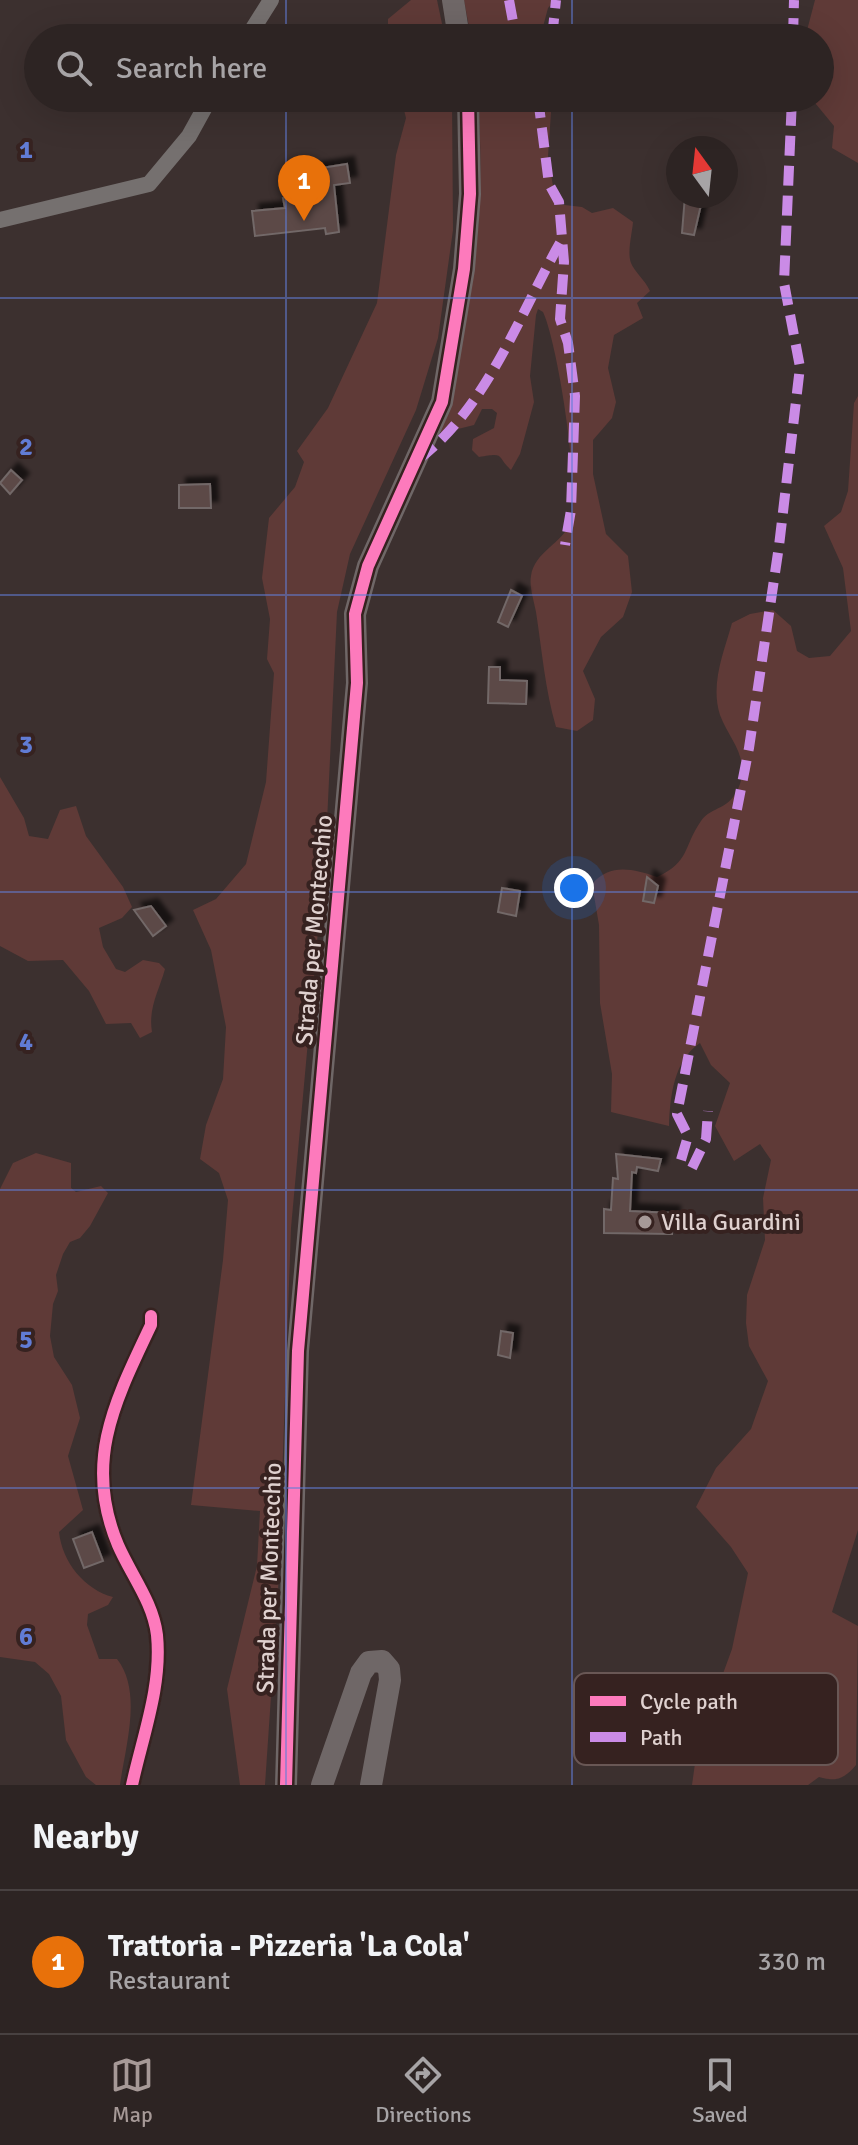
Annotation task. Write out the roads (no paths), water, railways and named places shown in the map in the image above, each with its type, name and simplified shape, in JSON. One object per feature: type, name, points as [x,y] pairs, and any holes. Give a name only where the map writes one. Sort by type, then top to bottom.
[{"type":"street","points":[[256,24],[271,0]]},
{"type":"street","points":[[453,0],[457,24]]},
{"type":"street","points":[[0,220],[149,184],[189,136],[202,112]]},
{"type":"street","name":"Strada per Montecchio","points":[[286,1785],[298,1351],[357,683],[355,614],[368,566],[442,402],[464,269],[470,194],[468,112]]},
{"type":"street","points":[[132,1785],[158,1676],[157,1631],[140,1584],[119,1548],[103,1506],[101,1456],[110,1419],[151,1325],[151,1316]]},
{"type":"street","points":[[322,1785],[361,1673],[369,1662],[382,1661],[389,1669],[390,1680],[371,1785]]},
{"type":"place","name":"Trattoria - Pizzeria 'La Cola'","points":[[304,221]]},
{"type":"place","name":"Villa Guardini","points":[[645,1222]]}]
